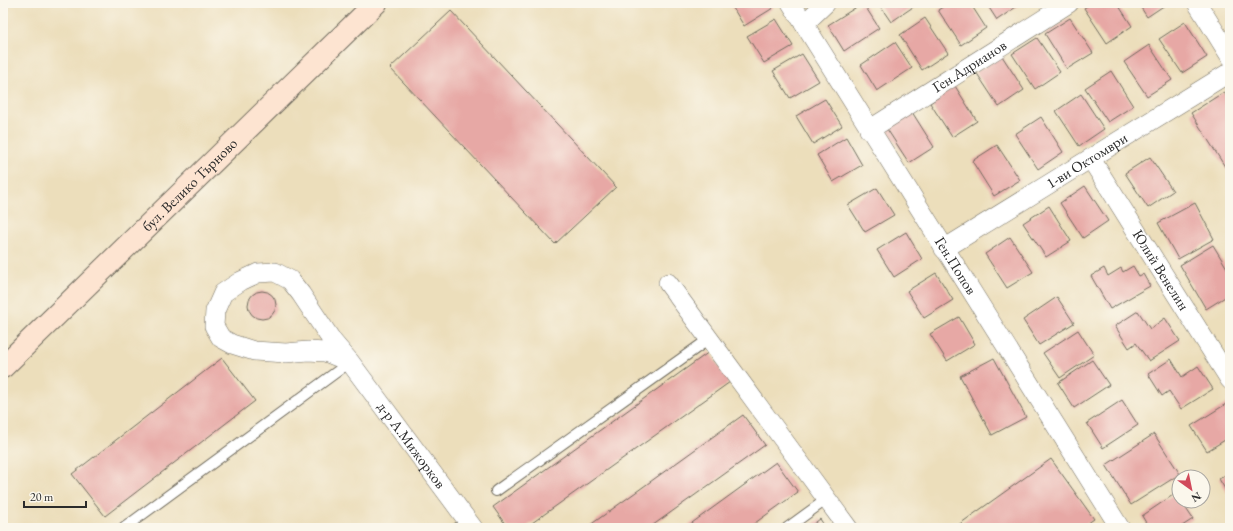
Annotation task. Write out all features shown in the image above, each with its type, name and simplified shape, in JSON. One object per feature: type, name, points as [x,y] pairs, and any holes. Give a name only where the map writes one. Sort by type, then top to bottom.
[{"type":"main road","name":"бул. Велико Търново","points":[[3,366],[376,3]]},
{"type":"street","name":"Ген.Попов","points":[[791,3],[869,130],[1120,528]]},
{"type":"street","points":[[804,24],[826,3]]},
{"type":"street","name":"Ген.Адрианов","points":[[869,130],[1069,3]]},
{"type":"street","points":[[1197,3],[1230,56]]},
{"type":"street","name":"1-ви Октомври","points":[[944,249],[1230,72]]},
{"type":"street","name":"Юлий Венелин","points":[[1091,159],[1230,380]]},
{"type":"street","name":"д-р А.Мижорков","points":[[350,362],[325,352],[308,351],[286,353],[254,351],[232,344],[221,338],[214,326],[215,311],[223,293],[241,281],[258,273],[275,272],[290,280],[333,342],[350,362],[466,526]]},
{"type":"street","points":[[668,283],[848,528]]},
{"type":"lane","points":[[496,491],[709,339]]},
{"type":"lane","points":[[124,528],[350,362]]},
{"type":"lane","points":[[786,528],[827,499]]},
{"type":"building","points":[[730,3],[770,3],[773,8],[744,26]]},
{"type":"building","points":[[863,3],[879,28],[844,51],[828,25]]},
{"type":"building","points":[[878,3],[915,3],[916,5],[891,22]]},
{"type":"building","points":[[949,3],[970,3],[986,28],[961,45],[938,10]]},
{"type":"building","points":[[986,3],[1022,3],[997,20]]},
{"type":"building","points":[[1092,3],[1117,3],[1132,26],[1107,43],[1084,8]]},
{"type":"building","points":[[1138,3],[1168,3],[1147,17]]},
{"type":"building","points":[[451,11],[616,187],[555,244],[390,68]]},
{"type":"building","points":[[925,18],[948,53],[922,70],[900,35]]},
{"type":"building","points":[[1070,18],[1093,53],[1067,69],[1045,34]]},
{"type":"building","points":[[776,19],[793,46],[764,63],[747,36]]},
{"type":"building","points":[[1185,22],[1207,57],[1182,73],[1159,39]]},
{"type":"building","points":[[1037,38],[1060,72],[1035,89],[1012,54]]},
{"type":"building","points":[[895,42],[912,68],[877,91],[861,65]]},
{"type":"building","points":[[1149,45],[1172,80],[1147,96],[1124,62]]},
{"type":"building","points":[[802,54],[819,81],[790,98],[773,71]]},
{"type":"building","points":[[1002,56],[1024,90],[999,107],[976,72]]},
{"type":"building","points":[[1111,71],[1133,106],[1108,122],[1085,88]]},
{"type":"building","points":[[955,86],[977,121],[952,137],[930,103]]},
{"type":"building","points":[[1224,92],[1230,102],[1229,173],[1191,113]]},
{"type":"building","points":[[1081,94],[1104,129],[1079,146],[1056,111]]},
{"type":"building","points":[[825,99],[842,126],[813,144],[796,116]]},
{"type":"building","points":[[912,112],[934,147],[909,163],[887,129]]},
{"type":"building","points":[[1041,117],[1063,152],[1038,169],[1015,134]]},
{"type":"building","points":[[846,137],[862,165],[833,182],[817,155]]},
{"type":"building","points":[[997,145],[1020,180],[994,196],[972,161]]},
{"type":"building","points":[[1150,157],[1173,191],[1148,208],[1125,173]]},
{"type":"building","points":[[1085,186],[1108,221],[1083,238],[1060,203]]},
{"type":"building","points":[[877,188],[894,215],[865,232],[848,205]]},
{"type":"building","points":[[1195,203],[1214,239],[1178,259],[1158,223]]},
{"type":"building","points":[[1049,206],[1071,241],[1046,257],[1023,223]]},
{"type":"building","points":[[906,232],[922,259],[894,277],[877,250]]},
{"type":"building","points":[[1010,237],[1033,272],[1007,288],[985,254]]},
{"type":"building","points":[[1213,245],[1230,273],[1230,294],[1206,309],[1180,265]]},
{"type":"building","points":[[1133,266],[1139,276],[1143,274],[1150,286],[1110,309],[1091,276],[1104,268],[1108,276],[1121,268],[1123,272]]},
{"type":"building","points":[[936,273],[953,300],[924,318],[907,291]]},
{"type":"building","points":[[262,291],[268,292],[272,295],[275,299],[275,311],[272,315],[268,318],[262,319],[256,318],[252,315],[249,311],[248,305],[249,299],[252,295],[256,292]]},
{"type":"building","points":[[1057,297],[1074,323],[1039,345],[1023,320]]},
{"type":"building","points":[[1138,311],[1150,329],[1165,318],[1180,341],[1149,361],[1136,343],[1129,348],[1115,326]]},
{"type":"building","points":[[959,317],[975,344],[947,361],[930,334]]},
{"type":"building","points":[[1078,330],[1094,355],[1060,378],[1043,353]]},
{"type":"building","points":[[709,352],[730,382],[525,528],[508,528],[493,507]]},
{"type":"building","points":[[222,358],[255,401],[105,516],[72,474]]},
{"type":"building","points":[[994,358],[1026,417],[992,435],[960,376]]},
{"type":"building","points":[[1171,359],[1182,377],[1198,366],[1213,389],[1181,409],[1169,391],[1162,396],[1148,374]]},
{"type":"building","points":[[1092,360],[1109,385],[1074,408],[1058,383]]},
{"type":"building","points":[[1122,400],[1138,425],[1103,448],[1087,423]]},
{"type":"building","points":[[1226,404],[1230,410],[1230,437],[1207,451],[1191,426]]},
{"type":"building","points":[[743,415],[765,445],[649,528],[586,528]]},
{"type":"building","points":[[1154,434],[1177,469],[1171,469],[1171,480],[1131,505],[1106,465]]},
{"type":"building","points":[[1051,459],[1094,519],[1081,528],[954,528]]},
{"type":"building","points":[[776,462],[798,492],[748,528],[685,528]]},
{"type":"building","points":[[1230,472],[1230,497],[1219,479]]},
{"type":"building","points":[[1171,496],[1171,509],[1186,509],[1193,519],[1179,528],[1149,528],[1142,516]]},
{"type":"building","points":[[820,519],[826,528],[808,528]]}]
